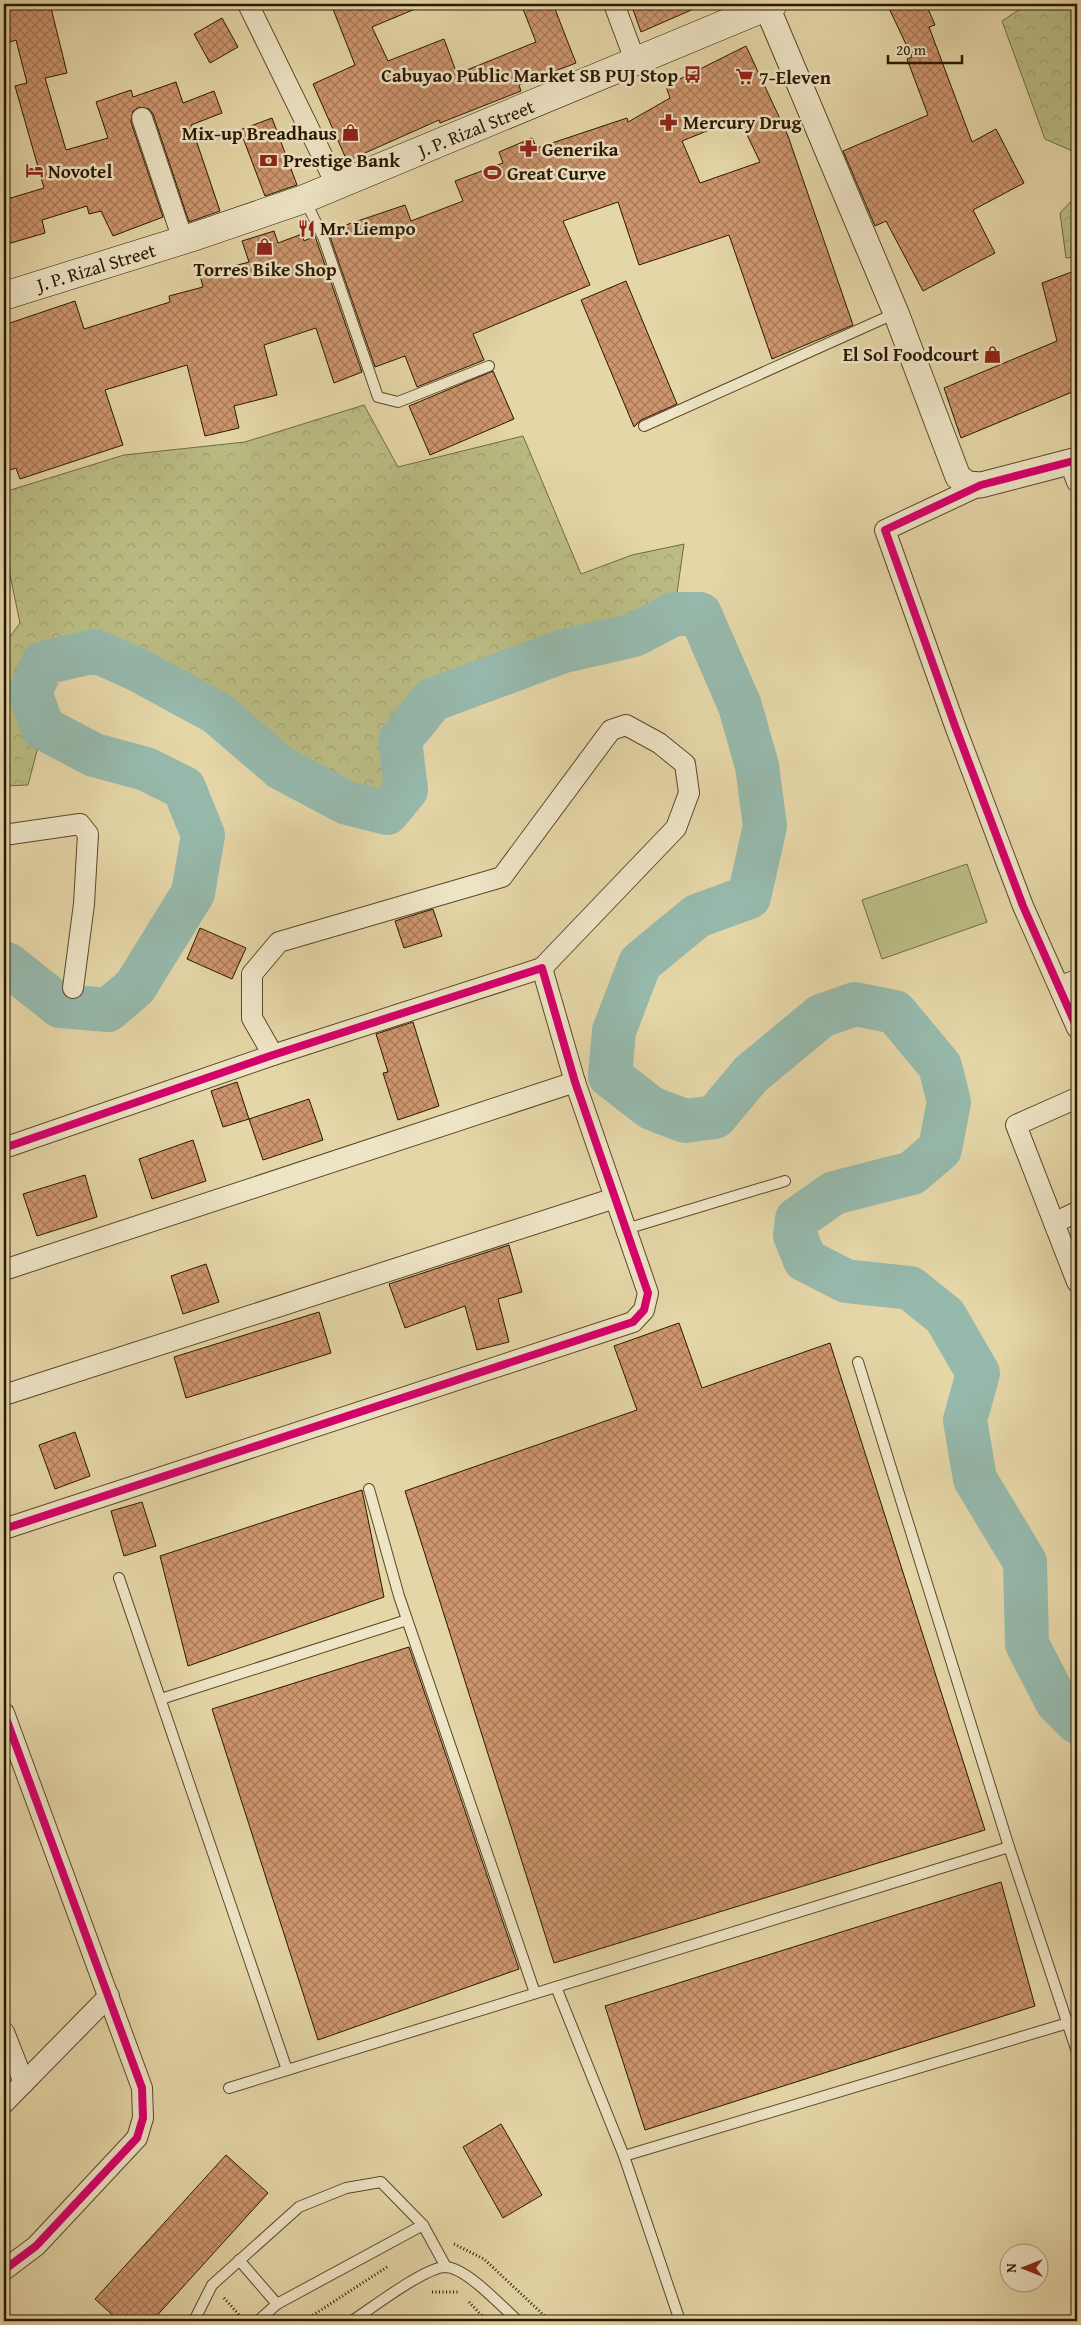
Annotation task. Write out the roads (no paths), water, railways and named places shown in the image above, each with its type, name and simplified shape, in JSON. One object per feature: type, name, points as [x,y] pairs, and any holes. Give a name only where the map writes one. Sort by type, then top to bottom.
[{"type":"main road","name":"J. P. Rizal Street","points":[[4,296],[183,240],[304,199],[770,5]]},
{"type":"street","points":[[248,4],[337,186]]},
{"type":"street","points":[[614,4],[636,62]]},
{"type":"street","points":[[770,5],[896,314],[958,477],[968,484],[981,485],[1075,468]]},
{"type":"street","points":[[142,118],[183,240]]},
{"type":"street","points":[[981,485],[885,530],[955,726],[1020,897],[1069,983],[1077,1028]]},
{"type":"street","points":[[4,1148],[273,1055],[542,968],[676,828],[689,792],[685,764],[660,743],[626,725],[611,730],[502,877],[280,942],[252,974],[252,1018],[273,1055]]},
{"type":"street","points":[[4,835],[80,824],[88,834],[84,904],[72,988]]},
{"type":"street","points":[[4,1529],[633,1322],[644,1310],[648,1293],[575,1082],[542,968]]},
{"type":"street","points":[[4,1270],[575,1082]]},
{"type":"street","points":[[1077,1098],[1016,1125],[1077,1282]]},
{"type":"street","points":[[4,1396],[615,1198]]},
{"type":"street","points":[[1054,1222],[1077,1212]]},
{"type":"street","points":[[4,1713],[142,2088],[143,2118],[137,2138],[36,2246],[4,2270]]},
{"type":"street","points":[[4,2103],[109,1996]]},
{"type":"street","points":[[4,2032],[24,2083]]},
{"type":"lane","points":[[304,199],[323,237],[378,397],[398,402],[489,366]]},
{"type":"lane","points":[[644,426],[896,314]]},
{"type":"lane","points":[[626,1229],[785,1182]]},
{"type":"lane","points":[[858,1362],[1009,1847],[1077,2052]]},
{"type":"lane","points":[[370,1489],[408,1620],[535,1993]]},
{"type":"lane","points":[[119,1578],[287,2070]]},
{"type":"lane","points":[[161,1699],[408,1620]]},
{"type":"lane","points":[[229,2088],[1009,1847]]},
{"type":"lane","points":[[556,1987],[624,2156],[680,2321]]},
{"type":"lane","points":[[624,2156],[1068,2023]]},
{"type":"lane","points":[[198,2321],[195,2319],[212,2285],[239,2260],[299,2207],[346,2188],[381,2182],[423,2225],[446,2267]]},
{"type":"lane","points":[[258,2321],[277,2304],[423,2225]]},
{"type":"lane","points":[[239,2260],[277,2304]]},
{"type":"lane","points":[[352,2321],[429,2271],[446,2267],[462,2273],[480,2286],[518,2321]]},
{"type":"waterway","points":[[4,963],[60,1006],[108,1010],[135,987],[193,893],[203,835],[184,788],[146,769],[94,755],[43,728],[30,693],[43,663],[96,651],[138,670],[217,713],[281,768],[347,803],[387,813],[406,790],[400,740],[432,700],[564,651],[634,635],[674,614],[700,614],[740,706],[757,766],[765,826],[749,897],[697,916],[640,963],[614,1031],[610,1076],[651,1108],[685,1121],[715,1117],[751,1074],[821,1016],[855,1004],[895,1012],[940,1066],[949,1102],[940,1149],[912,1173],[834,1193],[797,1219],[795,1235],[805,1260],[846,1281],[910,1288],[945,1316],[978,1373],[965,1420],[975,1479],[1025,1562],[1027,1644],[1057,1702],[1077,1722]]},
{"type":"place","name":"Cabuyao Public Market SB PUJ Stop","points":[[692,75]]},
{"type":"place","name":"7-Eleven","points":[[745,77]]},
{"type":"place","name":"Mercury Drug","points":[[669,122]]},
{"type":"place","name":"Mix-up Breadhaus","points":[[351,133]]},
{"type":"place","name":"Generika","points":[[528,149]]},
{"type":"place","name":"Prestige Bank","points":[[269,160]]},
{"type":"place","name":"Novotel","points":[[34,171]]},
{"type":"place","name":"Great Curve","points":[[493,173]]},
{"type":"place","name":"Mr. Liempo","points":[[306,228]]},
{"type":"place","name":"Torres Bike Shop","points":[[265,246]]},
{"type":"place","name":"El Sol Foodcourt","points":[[993,354]]}]
